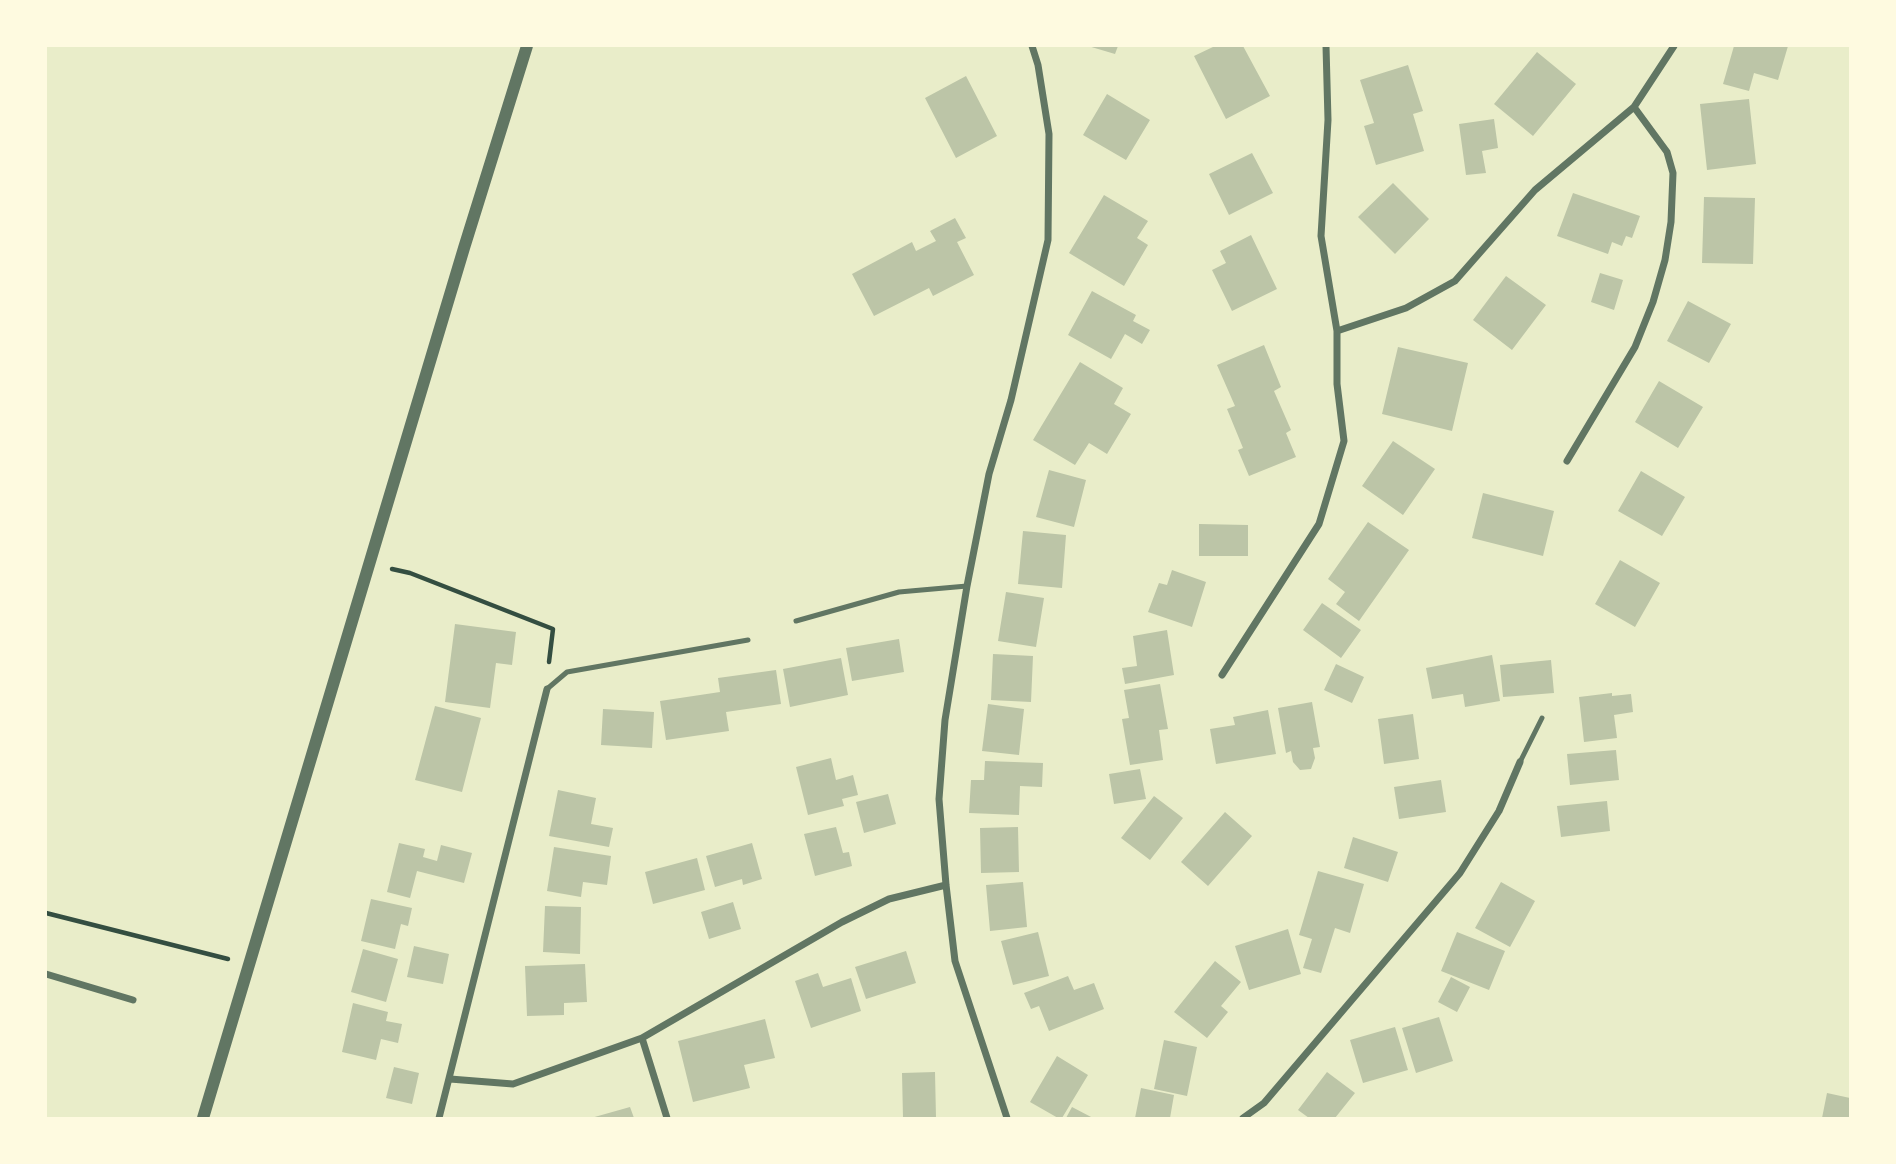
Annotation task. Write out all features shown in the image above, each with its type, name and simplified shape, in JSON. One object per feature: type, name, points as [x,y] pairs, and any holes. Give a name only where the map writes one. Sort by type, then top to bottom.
[{"type":"street","points":[[204,1118],[527,46]]},
{"type":"street","points":[[1007,1118],[955,961],[939,799],[945,720],[967,586],[989,474],[1011,400],[1048,240],[1049,134],[1038,65],[1032,46]]},
{"type":"street","points":[[1222,675],[1319,524],[1344,441],[1338,384],[1337,331],[1321,236],[1328,120],[1326,46]]},
{"type":"street","points":[[1337,331],[1406,308],[1455,281],[1535,190],[1634,107],[1674,46]]},
{"type":"street","points":[[1567,461],[1635,347],[1653,302],[1665,260],[1671,222],[1673,173],[1667,152],[1634,107]]},
{"type":"street","points":[[439,1118],[547,689]]},
{"type":"street","points":[[1243,1118],[1264,1103],[1460,873],[1499,811],[1520,762]]},
{"type":"street","points":[[450,1079],[513,1084],[642,1038],[842,922],[888,899],[946,885]]},
{"type":"street","points":[[46,974],[133,1000]]},
{"type":"street","points":[[642,1038],[667,1118]]},
{"type":"lane","points":[[796,621],[899,592],[967,586]]},
{"type":"lane","points":[[547,689],[567,673],[748,640]]},
{"type":"lane","points":[[1520,762],[1542,718]]},
{"type":"path","points":[[410,573],[553,629],[547,689]]},
{"type":"path","points":[[46,914],[249,964]]},
{"type":"building","points":[[1088,46],[1118,46],[1115,54]]},
{"type":"building","points":[[1215,46],[1243,46],[1270,96],[1226,119],[1194,56]]},
{"type":"building","points":[[1734,46],[1788,46],[1778,80],[1754,73],[1749,91],[1723,84]]},
{"type":"building","points":[[1537,52],[1576,84],[1533,136],[1494,104]]},
{"type":"building","points":[[1408,65],[1423,111],[1413,114],[1424,151],[1376,165],[1364,126],[1374,123],[1360,80]]},
{"type":"building","points":[[966,76],[997,136],[956,158],[925,98]]},
{"type":"building","points":[[1107,94],[1150,120],[1126,160],[1083,135]]},
{"type":"building","points":[[1749,99],[1756,164],[1707,170],[1700,104]]},
{"type":"building","points":[[1494,119],[1498,148],[1482,151],[1486,173],[1466,175],[1459,124]]},
{"type":"building","points":[[1252,153],[1273,193],[1229,215],[1209,174]]},
{"type":"building","points":[[1393,183],[1429,219],[1395,254],[1358,217]]},
{"type":"building","points":[[1573,193],[1640,216],[1632,238],[1626,236],[1622,246],[1612,242],[1608,254],[1557,236]]},
{"type":"building","points":[[1104,195],[1148,221],[1137,238],[1148,245],[1124,286],[1069,253]]},
{"type":"building","points":[[1704,197],[1755,198],[1753,264],[1702,263]]},
{"type":"building","points":[[955,218],[966,238],[957,242],[974,275],[933,296],[929,288],[874,316],[852,274],[912,242],[916,251],[936,241],[930,231]]},
{"type":"building","points":[[1251,235],[1277,289],[1232,311],[1212,270],[1226,263],[1220,251]]},
{"type":"building","points":[[1600,273],[1623,280],[1614,310],[1591,302]]},
{"type":"building","points":[[1506,276],[1546,305],[1512,350],[1473,320]]},
{"type":"building","points":[[1092,291],[1136,315],[1133,321],[1150,330],[1142,344],[1125,334],[1111,359],[1068,335]]},
{"type":"building","points":[[1688,301],[1731,324],[1709,363],[1667,341]]},
{"type":"building","points":[[1264,345],[1281,387],[1274,391],[1291,430],[1286,433],[1296,457],[1249,476],[1238,450],[1243,448],[1227,409],[1235,406],[1217,365]]},
{"type":"building","points":[[1398,347],[1468,363],[1452,431],[1382,414]]},
{"type":"building","points":[[1080,362],[1123,388],[1114,404],[1131,414],[1107,454],[1089,443],[1075,465],[1033,440]]},
{"type":"building","points":[[1659,381],[1703,407],[1678,448],[1635,422]]},
{"type":"building","points":[[1393,441],[1435,469],[1403,515],[1362,486]]},
{"type":"building","points":[[1049,470],[1086,480],[1074,527],[1036,517]]},
{"type":"building","points":[[1641,471],[1685,497],[1662,536],[1618,511]]},
{"type":"building","points":[[1483,493],[1554,511],[1543,556],[1472,538]]},
{"type":"building","points":[[1368,522],[1409,550],[1359,621],[1336,604],[1345,592],[1328,579]]},
{"type":"building","points":[[1199,524],[1248,525],[1248,556],[1199,556]]},
{"type":"building","points":[[1023,531],[1066,535],[1062,588],[1018,584]]},
{"type":"building","points":[[1620,560],[1660,583],[1635,627],[1595,604]]},
{"type":"building","points":[[1172,570],[1206,582],[1192,627],[1148,612],[1159,583],[1167,585]]},
{"type":"building","points":[[1006,592],[1044,598],[1036,647],[998,641]]},
{"type":"building","points":[[1322,603],[1361,630],[1341,658],[1303,630]]},
{"type":"building","points":[[455,624],[516,632],[512,665],[496,663],[490,708],[445,702]]},
{"type":"building","points":[[1167,630],[1174,675],[1125,684],[1122,668],[1137,666],[1133,636]]},
{"type":"building","points":[[899,639],[904,672],[852,681],[846,648]]},
{"type":"building","points":[[993,654],[1033,656],[1031,702],[991,700]]},
{"type":"building","points":[[1492,655],[1500,701],[1465,707],[1463,694],[1432,699],[1426,668]]},
{"type":"building","points":[[841,658],[848,695],[790,707],[783,669]]},
{"type":"building","points":[[1551,660],[1554,693],[1503,697],[1500,665]]},
{"type":"building","points":[[1336,664],[1364,677],[1352,703],[1324,690]]},
{"type":"building","points":[[776,670],[781,704],[726,712],[729,731],[666,740],[660,701],[720,692],[718,678]]},
{"type":"building","points":[[1160,684],[1168,729],[1159,730],[1163,760],[1130,765],[1122,719],[1129,718],[1124,690]]},
{"type":"building","points":[[1612,693],[1612,696],[1631,694],[1633,712],[1614,715],[1617,738],[1584,742],[1579,697]]},
{"type":"building","points":[[1312,702],[1320,747],[1313,748],[1315,758],[1311,769],[1300,770],[1293,762],[1291,751],[1286,753],[1278,708]]},
{"type":"building","points":[[988,704],[1024,709],[1019,755],[982,751]]},
{"type":"building","points":[[435,706],[481,718],[462,792],[415,780]]},
{"type":"building","points":[[603,709],[654,712],[652,748],[601,745]]},
{"type":"building","points":[[1268,710],[1276,754],[1216,764],[1210,729],[1235,725],[1233,717]]},
{"type":"building","points":[[1413,714],[1419,759],[1384,764],[1378,719]]},
{"type":"building","points":[[1616,750],[1619,780],[1570,785],[1567,754]]},
{"type":"building","points":[[831,758],[836,780],[853,775],[858,795],[842,799],[844,806],[808,815],[796,767]]},
{"type":"building","points":[[985,761],[1043,763],[1042,787],[1020,786],[1019,815],[969,813],[971,780],[984,780]]},
{"type":"building","points":[[1140,769],[1146,799],[1114,804],[1109,774]]},
{"type":"building","points":[[1441,780],[1446,812],[1399,819],[1394,787]]},
{"type":"building","points":[[558,790],[596,798],[591,824],[613,828],[609,847],[549,836]]},
{"type":"building","points":[[888,794],[896,824],[864,833],[856,802]]},
{"type":"building","points":[[1154,796],[1183,818],[1150,860],[1121,838]]},
{"type":"building","points":[[1607,801],[1610,831],[1561,837],[1557,806]]},
{"type":"building","points":[[1225,812],[1252,836],[1208,886],[1181,862]]},
{"type":"building","points":[[836,827],[843,853],[849,852],[852,866],[815,876],[804,834]]},
{"type":"building","points":[[1018,827],[1019,872],[981,873],[980,828]]},
{"type":"building","points":[[1353,837],[1398,852],[1388,882],[1344,868]]},
{"type":"building","points":[[399,843],[425,849],[423,857],[437,861],[441,845],[472,853],[464,883],[417,871],[410,898],[387,892]]},
{"type":"building","points":[[752,843],[762,879],[743,885],[742,879],[715,887],[706,856]]},
{"type":"building","points":[[554,847],[611,856],[607,885],[583,882],[581,897],[547,891]]},
{"type":"building","points":[[697,858],[705,890],[653,904],[645,872]]},
{"type":"building","points":[[1318,871],[1364,884],[1350,933],[1335,928],[1321,973],[1303,968],[1312,939],[1299,935]]},
{"type":"building","points":[[1023,882],[1027,927],[990,931],[986,885]]},
{"type":"building","points":[[1501,882],[1535,901],[1510,947],[1475,928]]},
{"type":"building","points":[[371,899],[412,908],[408,926],[401,924],[395,949],[361,941]]},
{"type":"building","points":[[733,902],[741,929],[709,939],[701,912]]},
{"type":"building","points":[[545,906],[581,907],[580,954],[543,952]]},
{"type":"building","points":[[1288,929],[1301,974],[1249,990],[1235,946]]},
{"type":"building","points":[[1038,932],[1049,976],[1013,985],[1001,941]]},
{"type":"building","points":[[1457,932],[1505,951],[1489,990],[1441,971]]},
{"type":"building","points":[[414,946],[449,954],[443,984],[407,977]]},
{"type":"building","points":[[363,949],[398,959],[386,1002],[351,992]]},
{"type":"building","points":[[906,951],[916,983],[866,999],[855,967]]},
{"type":"building","points":[[1215,961],[1241,982],[1221,1006],[1228,1012],[1207,1038],[1174,1012]]},
{"type":"building","points":[[585,964],[587,1002],[564,1003],[564,1015],[527,1016],[525,966]]},
{"type":"building","points":[[818,973],[823,987],[851,978],[861,1011],[811,1028],[795,981]]},
{"type":"building","points":[[1068,976],[1074,990],[1094,983],[1104,1009],[1049,1031],[1039,1006],[1031,1009],[1024,993]]},
{"type":"building","points":[[1451,977],[1470,987],[1457,1012],[1438,1002]]},
{"type":"building","points":[[353,1003],[388,1012],[386,1021],[402,1024],[398,1043],[381,1039],[376,1060],[342,1052]]},
{"type":"building","points":[[1439,1017],[1453,1061],[1416,1073],[1402,1028]]},
{"type":"building","points":[[765,1019],[775,1058],[744,1065],[750,1088],[693,1102],[678,1041]]},
{"type":"building","points":[[1395,1027],[1408,1070],[1363,1083],[1350,1040]]},
{"type":"building","points":[[1164,1040],[1197,1047],[1187,1096],[1154,1089]]},
{"type":"building","points":[[1057,1056],[1088,1075],[1062,1118],[1030,1102]]},
{"type":"building","points":[[394,1067],[419,1073],[412,1104],[386,1098]]},
{"type":"building","points":[[935,1072],[936,1118],[903,1118],[902,1073]]},
{"type":"building","points":[[1327,1072],[1355,1093],[1335,1118],[1309,1118],[1298,1110]]},
{"type":"building","points":[[1141,1088],[1174,1095],[1170,1118],[1135,1118]]},
{"type":"building","points":[[1827,1093],[1850,1098],[1850,1118],[1822,1118]]},
{"type":"building","points":[[630,1107],[634,1118],[591,1118]]},
{"type":"building","points":[[1072,1107],[1093,1118],[1066,1118]]}]
